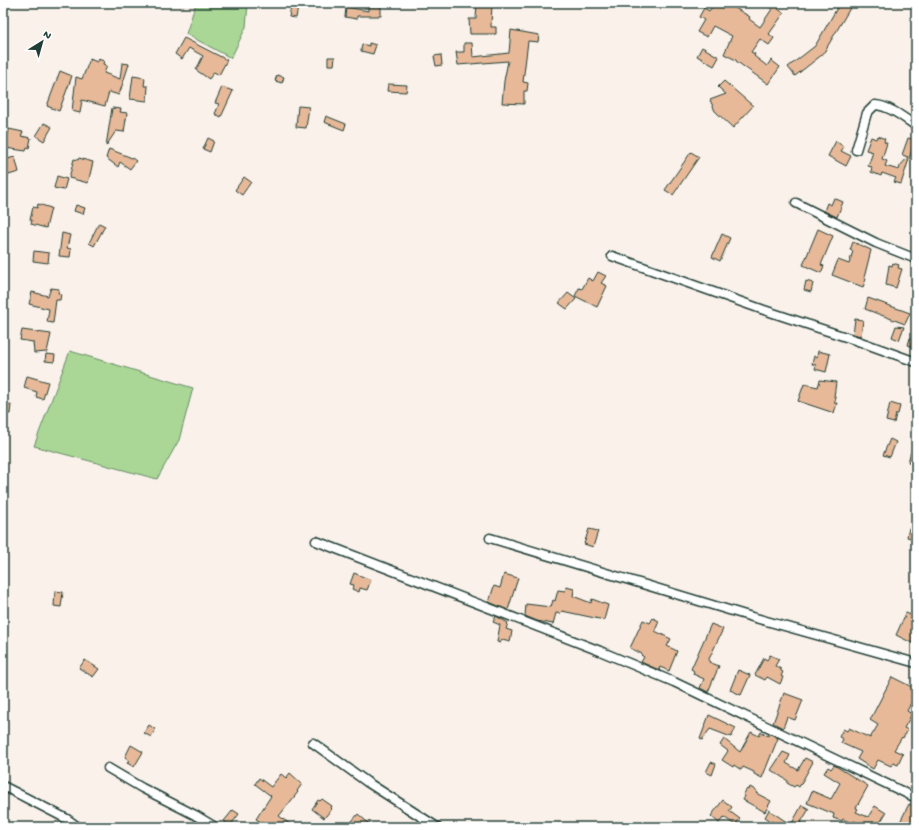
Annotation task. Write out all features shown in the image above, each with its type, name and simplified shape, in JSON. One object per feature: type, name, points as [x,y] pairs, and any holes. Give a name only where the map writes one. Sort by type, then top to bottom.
[{"type":"street","points":[[856,150],[867,113],[875,105],[880,105],[893,111],[916,126]]},
{"type":"street","points":[[796,203],[876,243],[916,259]]},
{"type":"street","points":[[612,256],[916,362]]},
{"type":"street","points":[[490,538],[752,617],[916,663]]},
{"type":"street","points":[[316,541],[600,651],[674,682],[916,798]]},
{"type":"street","points":[[313,743],[367,782],[437,827]]},
{"type":"street","points":[[108,768],[142,788],[195,815],[214,827]]},
{"type":"street","points":[[3,786],[67,819],[78,827]]},
{"type":"green space","points":[[196,3],[248,3],[246,27],[231,58],[186,34]]},
{"type":"green space","points":[[70,351],[193,388],[179,440],[157,479],[34,446]]},
{"type":"building","points":[[477,3],[492,3],[491,27],[496,27],[496,34],[470,34],[469,19],[476,19]]},
{"type":"building","points":[[715,3],[727,3],[750,17],[749,19],[760,27],[772,9],[763,3],[782,3],[778,9],[784,13],[769,34],[774,38],[769,45],[760,39],[751,52],[767,66],[771,60],[780,67],[768,84],[736,60],[724,54],[732,36],[713,26],[707,37],[697,32],[704,20],[699,17],[704,8],[709,11]]},
{"type":"building","points":[[840,3],[853,3],[823,54],[795,76],[788,67],[815,46]]},
{"type":"building","points":[[291,6],[298,7],[296,18],[289,17]]},
{"type":"building","points":[[368,6],[381,6],[381,16],[357,16],[357,19],[345,17],[346,7],[368,11]]},
{"type":"building","points":[[511,30],[539,35],[538,42],[528,41],[523,82],[528,83],[527,91],[524,91],[524,104],[502,103],[508,61],[458,65],[456,52],[464,52],[464,43],[472,43],[473,57],[509,53]]},
{"type":"building","points":[[184,38],[227,60],[219,75],[214,72],[209,79],[196,70],[203,56],[189,48],[182,59],[175,54]]},
{"type":"building","points":[[369,43],[376,45],[373,54],[361,51],[362,44],[369,46]]},
{"type":"building","points":[[702,47],[719,57],[714,66],[697,56]]},
{"type":"building","points":[[441,55],[442,65],[436,66],[434,56]]},
{"type":"building","points":[[328,57],[335,57],[334,65],[328,65]]},
{"type":"building","points":[[90,59],[97,62],[98,59],[104,61],[103,64],[107,66],[104,73],[120,79],[122,63],[129,64],[119,95],[109,92],[105,106],[82,100],[80,113],[72,111],[76,77],[82,79]]},
{"type":"building","points":[[60,71],[72,76],[59,111],[47,106]]},
{"type":"building","points":[[277,75],[284,77],[282,83],[275,81]]},
{"type":"building","points":[[133,76],[145,78],[144,86],[148,86],[147,101],[130,99]]},
{"type":"building","points":[[724,81],[753,106],[733,128],[715,111],[710,100],[726,94],[718,87]]},
{"type":"building","points":[[388,84],[407,85],[406,92],[387,91]]},
{"type":"building","points":[[222,87],[233,91],[221,117],[215,114],[219,104],[215,103]]},
{"type":"building","points":[[298,106],[309,107],[306,128],[296,127]]},
{"type":"building","points":[[112,108],[121,109],[120,112],[127,113],[124,132],[116,131],[106,146]]},
{"type":"building","points":[[326,116],[346,124],[344,130],[324,122]]},
{"type":"building","points":[[44,123],[52,127],[44,141],[36,136]]},
{"type":"building","points":[[9,129],[23,132],[21,136],[31,138],[29,148],[27,147],[26,151],[5,148]]},
{"type":"building","points":[[878,136],[885,139],[884,142],[887,143],[882,159],[887,161],[885,166],[899,170],[900,166],[908,157],[902,155],[908,138],[915,140],[901,184],[894,182],[896,178],[882,173],[881,176],[871,172],[872,167],[868,166],[873,152],[866,150],[871,137],[876,139]]},
{"type":"building","points":[[208,138],[214,141],[210,152],[203,149]]},
{"type":"building","points":[[836,141],[844,147],[841,151],[851,156],[846,166],[828,156]]},
{"type":"building","points":[[109,149],[136,161],[130,169],[120,162],[118,167],[106,158]]},
{"type":"building","points":[[691,152],[699,157],[673,195],[665,190]]},
{"type":"building","points":[[15,157],[19,172],[5,176],[3,160]]},
{"type":"building","points":[[79,158],[93,162],[88,183],[69,178],[74,159],[78,160]]},
{"type":"building","points":[[57,176],[67,179],[64,190],[54,188]]},
{"type":"building","points":[[244,177],[251,182],[242,195],[235,190]]},
{"type":"building","points":[[834,198],[843,202],[837,217],[824,211],[827,203],[831,205]]},
{"type":"building","points":[[38,204],[51,208],[46,228],[31,224],[32,220],[30,220],[33,207],[37,208]]},
{"type":"building","points":[[76,205],[85,208],[83,214],[74,211]]},
{"type":"building","points":[[99,223],[105,226],[94,246],[89,243]]},
{"type":"building","points":[[818,229],[833,236],[821,265],[824,266],[821,273],[803,265]]},
{"type":"building","points":[[62,233],[70,235],[67,248],[71,249],[70,257],[59,256]]},
{"type":"building","points":[[722,234],[730,238],[720,261],[712,257]]},
{"type":"building","points":[[853,242],[871,250],[864,278],[866,279],[863,287],[832,275],[838,260],[849,264],[853,251],[850,250]]},
{"type":"building","points":[[34,251],[49,253],[48,263],[33,261]]},
{"type":"building","points":[[893,263],[899,265],[898,268],[902,269],[896,288],[886,285],[889,265],[892,266]]},
{"type":"building","points":[[598,272],[606,276],[601,283],[607,286],[597,307],[575,296],[579,288],[582,289],[588,278],[593,281]]},
{"type":"building","points":[[806,281],[813,283],[811,292],[804,290]]},
{"type":"building","points":[[51,288],[59,289],[58,293],[61,294],[60,300],[56,300],[53,323],[47,322],[49,309],[29,304],[32,292],[48,296]]},
{"type":"building","points":[[568,293],[576,299],[567,309],[559,303]]},
{"type":"building","points":[[868,298],[910,313],[905,324],[865,309]]},
{"type":"building","points":[[855,319],[863,320],[861,336],[853,334]]},
{"type":"building","points":[[896,326],[904,327],[899,340],[892,337]]},
{"type":"building","points":[[22,330],[51,334],[47,352],[34,353],[33,342],[20,340]]},
{"type":"building","points":[[910,338],[916,340],[916,348],[908,345]]},
{"type":"building","points":[[818,351],[830,354],[826,372],[815,369],[816,365],[812,364],[814,356],[817,357]]},
{"type":"building","points":[[46,354],[55,355],[54,362],[45,361]]},
{"type":"building","points":[[27,376],[48,382],[43,399],[36,397],[37,392],[24,388]]},
{"type":"building","points":[[820,380],[836,382],[834,397],[836,398],[834,403],[837,403],[834,413],[798,401],[804,384],[818,387]]},
{"type":"building","points":[[890,403],[900,406],[894,423],[886,421]]},
{"type":"building","points":[[3,404],[11,405],[10,414],[3,413]]},
{"type":"building","points":[[890,439],[896,442],[890,457],[883,455]]},
{"type":"building","points":[[914,441],[916,441],[916,466],[908,462]]},
{"type":"building","points":[[909,528],[916,530],[916,539],[907,537]]},
{"type":"building","points":[[589,529],[598,531],[593,547],[584,544]]},
{"type":"building","points":[[354,573],[371,580],[367,590],[360,588],[359,592],[352,589],[354,585],[350,584]]},
{"type":"building","points":[[504,574],[518,578],[508,610],[489,602],[494,586],[500,588]]},
{"type":"building","points":[[566,587],[574,589],[573,596],[591,603],[592,599],[608,605],[604,620],[562,611],[561,614],[556,613],[553,624],[537,621],[525,616],[526,604],[551,607],[553,600],[555,601],[558,590],[565,591]]},
{"type":"building","points":[[55,591],[63,592],[61,607],[54,606]]},
{"type":"building","points":[[906,613],[916,617],[916,645],[896,635]]},
{"type":"building","points":[[496,616],[508,623],[506,629],[512,631],[510,642],[502,640],[500,643],[497,642],[500,625],[493,622]]},
{"type":"building","points":[[653,618],[659,621],[655,631],[671,639],[667,646],[677,651],[669,671],[660,667],[659,670],[641,662],[644,657],[641,655],[642,654],[630,648],[643,620],[650,623]]},
{"type":"building","points":[[711,624],[723,629],[709,659],[709,662],[719,666],[708,692],[700,688],[704,679],[693,674],[694,671],[691,669]]},
{"type":"building","points":[[770,655],[779,659],[775,666],[783,672],[781,676],[783,677],[780,684],[767,677],[765,680],[755,675],[764,658],[767,660]]},
{"type":"building","points":[[85,660],[99,669],[93,677],[79,668]]},
{"type":"building","points":[[738,670],[750,675],[741,695],[730,690]]},
{"type":"building","points":[[892,677],[916,689],[916,693],[907,711],[912,714],[904,728],[908,730],[894,750],[903,754],[898,765],[893,763],[891,766],[878,760],[873,769],[857,759],[861,752],[841,743],[843,739],[839,737],[843,729],[847,731],[849,728],[870,738],[878,725],[870,720]]},
{"type":"building","points":[[784,693],[803,700],[795,720],[787,717],[783,728],[773,723]]},
{"type":"building","points":[[709,715],[736,728],[731,737],[710,729],[702,740],[700,739]]},
{"type":"building","points":[[149,725],[155,729],[151,737],[144,733]]},
{"type":"building","points":[[751,732],[759,736],[761,732],[768,736],[769,733],[778,738],[762,778],[743,767],[741,770],[722,760],[728,751],[720,745],[724,739],[740,752]]},
{"type":"building","points":[[131,745],[143,752],[134,767],[127,763],[129,760],[125,757]]},
{"type":"building","points":[[783,752],[790,755],[786,763],[798,770],[805,758],[813,762],[799,787],[796,785],[794,787],[787,783],[788,781],[771,770]]},
{"type":"building","points":[[711,762],[716,764],[712,775],[706,772]]},
{"type":"building","points":[[834,765],[868,786],[856,808],[858,809],[856,812],[868,817],[875,806],[886,813],[878,826],[875,824],[873,827],[864,827],[854,821],[853,824],[843,819],[842,821],[833,818],[834,814],[807,803],[812,791],[831,799],[840,783],[824,773],[828,767],[831,769]]},
{"type":"building","points":[[290,773],[302,784],[297,791],[298,792],[279,816],[294,827],[269,827],[256,819],[271,796],[255,784],[259,778],[271,787],[281,774],[286,778]]},
{"type":"building","points":[[750,787],[757,791],[756,793],[771,801],[765,812],[743,800],[745,796],[743,795],[747,789],[749,790]]},
{"type":"building","points":[[322,799],[332,806],[332,809],[324,818],[312,809],[318,800],[320,801]]},
{"type":"building","points":[[723,800],[732,807],[729,811],[740,819],[735,825],[724,817],[719,823],[711,816]]},
{"type":"building","points":[[909,804],[916,807],[916,827],[904,827],[905,824],[900,822]]},
{"type":"building","points":[[802,805],[809,809],[798,827],[780,827],[765,817],[769,810],[791,825]]},
{"type":"building","points":[[233,810],[239,814],[230,826],[224,821]]},
{"type":"building","points":[[358,814],[373,827],[347,827]]}]
